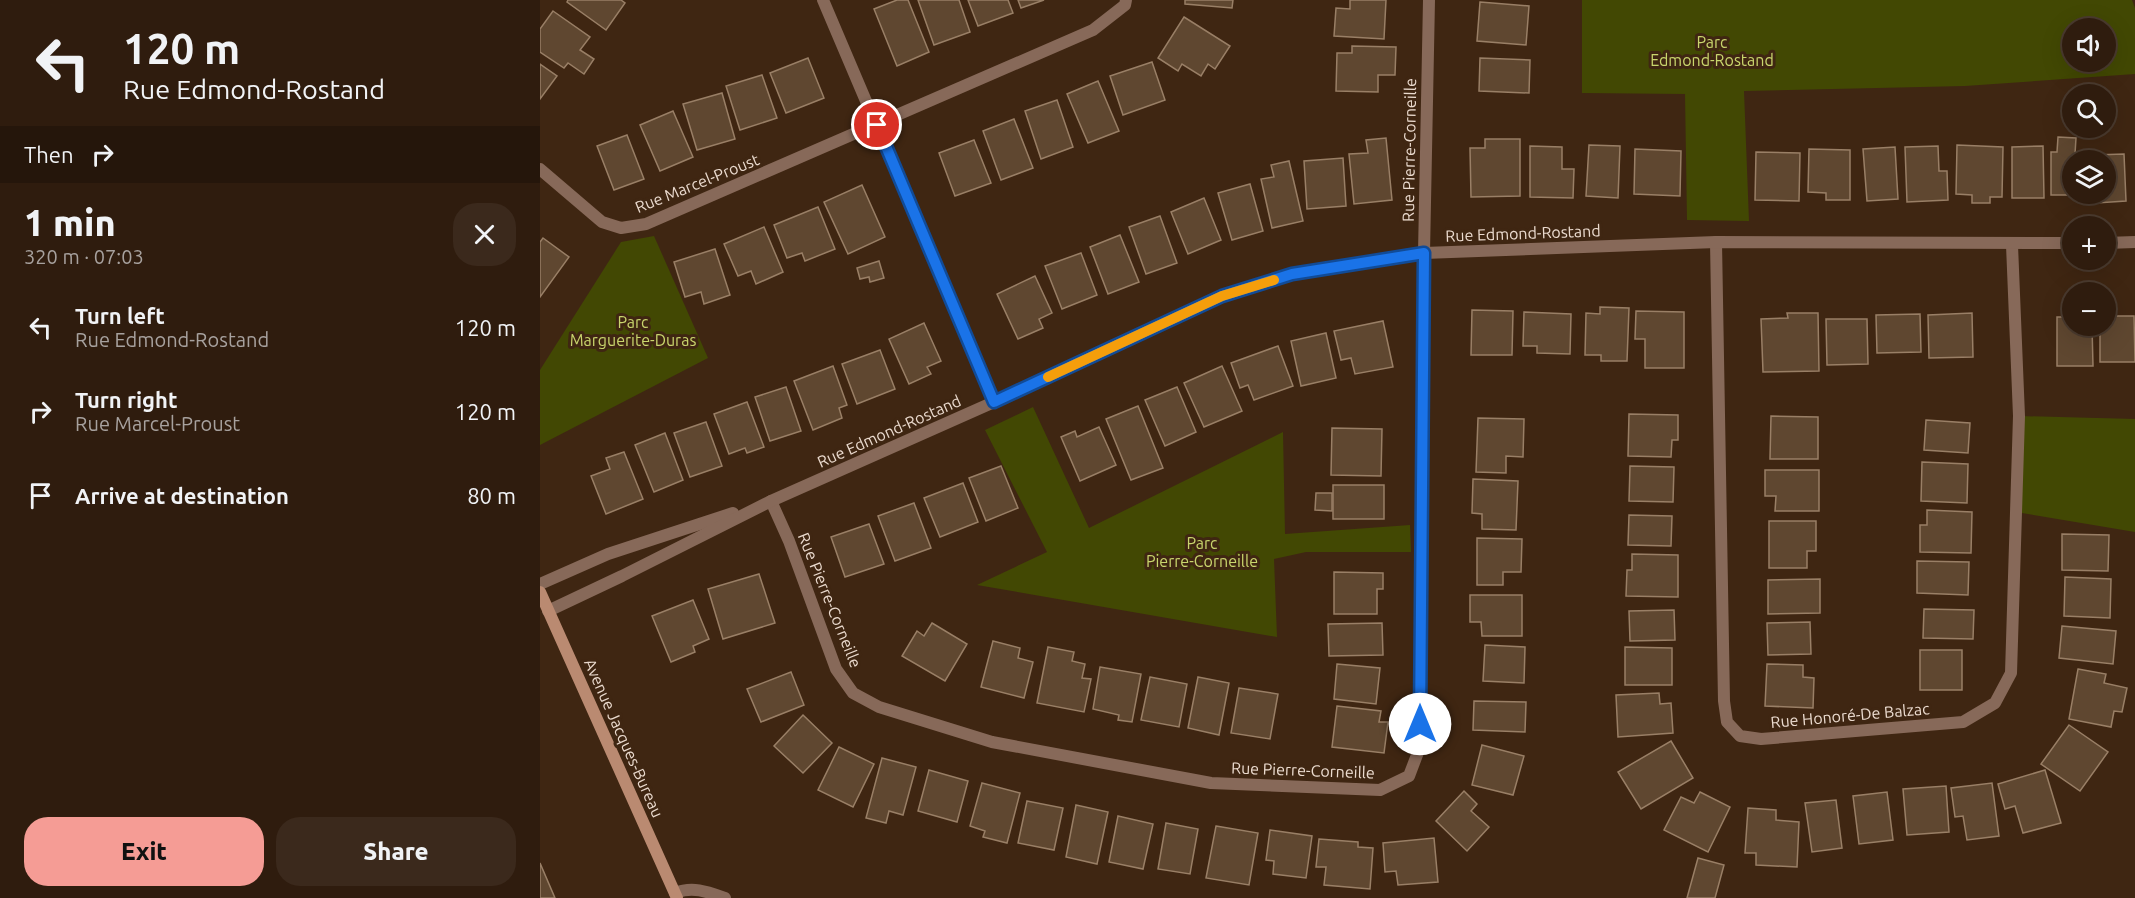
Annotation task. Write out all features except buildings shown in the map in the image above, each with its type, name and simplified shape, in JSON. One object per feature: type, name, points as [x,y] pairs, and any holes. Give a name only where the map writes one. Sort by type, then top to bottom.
[{"type":"street","points":[[823,0],[994,402]]},
{"type":"street","points":[[877,125],[1094,30],[1125,5],[1126,0]]},
{"type":"street","name":"Rue Pierre-Corneille","points":[[771,501],[789,541],[836,669],[854,693],[879,707],[992,742],[1211,783],[1380,790],[1409,776],[1420,747],[1424,253],[1429,0]]},
{"type":"street","name":"Rue Marcel-Proust","points":[[540,169],[602,222],[621,228],[646,224],[877,125]]},
{"type":"street","name":"Rue Edmond-Rostand","points":[[548,610],[622,576],[771,501],[994,402],[1222,296],[1292,274],[1424,253],[1716,242],[2012,245],[2062,243]]},
{"type":"street","name":"Rue Honoré-De Balzac","points":[[1716,242],[1724,701],[1727,722],[1740,736],[1761,739],[1963,722],[1995,703],[2011,673],[2019,439],[2012,245]]},
{"type":"street","points":[[2116,243],[2135,242]]},
{"type":"street","name":"Rue Edmond-Rostand","points":[[540,584],[608,554],[771,501]]},
{"type":"street","name":"Avenue Jacques-Bureau","points":[[540,592],[676,895]]},
{"type":"street","points":[[676,895],[682,890],[698,889],[725,898]]},
{"type":"green space","name":"Parc Edmond-Rostand","points":[[1582,0],[2132,0],[2135,8],[2135,74],[1965,86],[1744,91],[1749,221],[1687,220],[1685,94],[1582,93]]},
{"type":"green space","name":"Parc Marguerite-Duras","points":[[654,236],[708,358],[540,445],[540,370],[621,242]]},
{"type":"green space","name":"Parc Pierre-Corneille","points":[[1033,407],[1089,528],[1283,432],[1285,534],[1410,525],[1411,552],[1306,552],[1274,559],[1277,637],[977,585],[1047,552],[985,430]]},
{"type":"green space","points":[[2019,416],[2135,419],[2135,532],[2016,512]]},
{"type":"slow traffic","points":[[1048,377],[1222,296],[1274,280]]},
{"type":"route","points":[[877,125],[994,402],[1222,296],[1292,274],[1424,253],[1420,724]]}]
